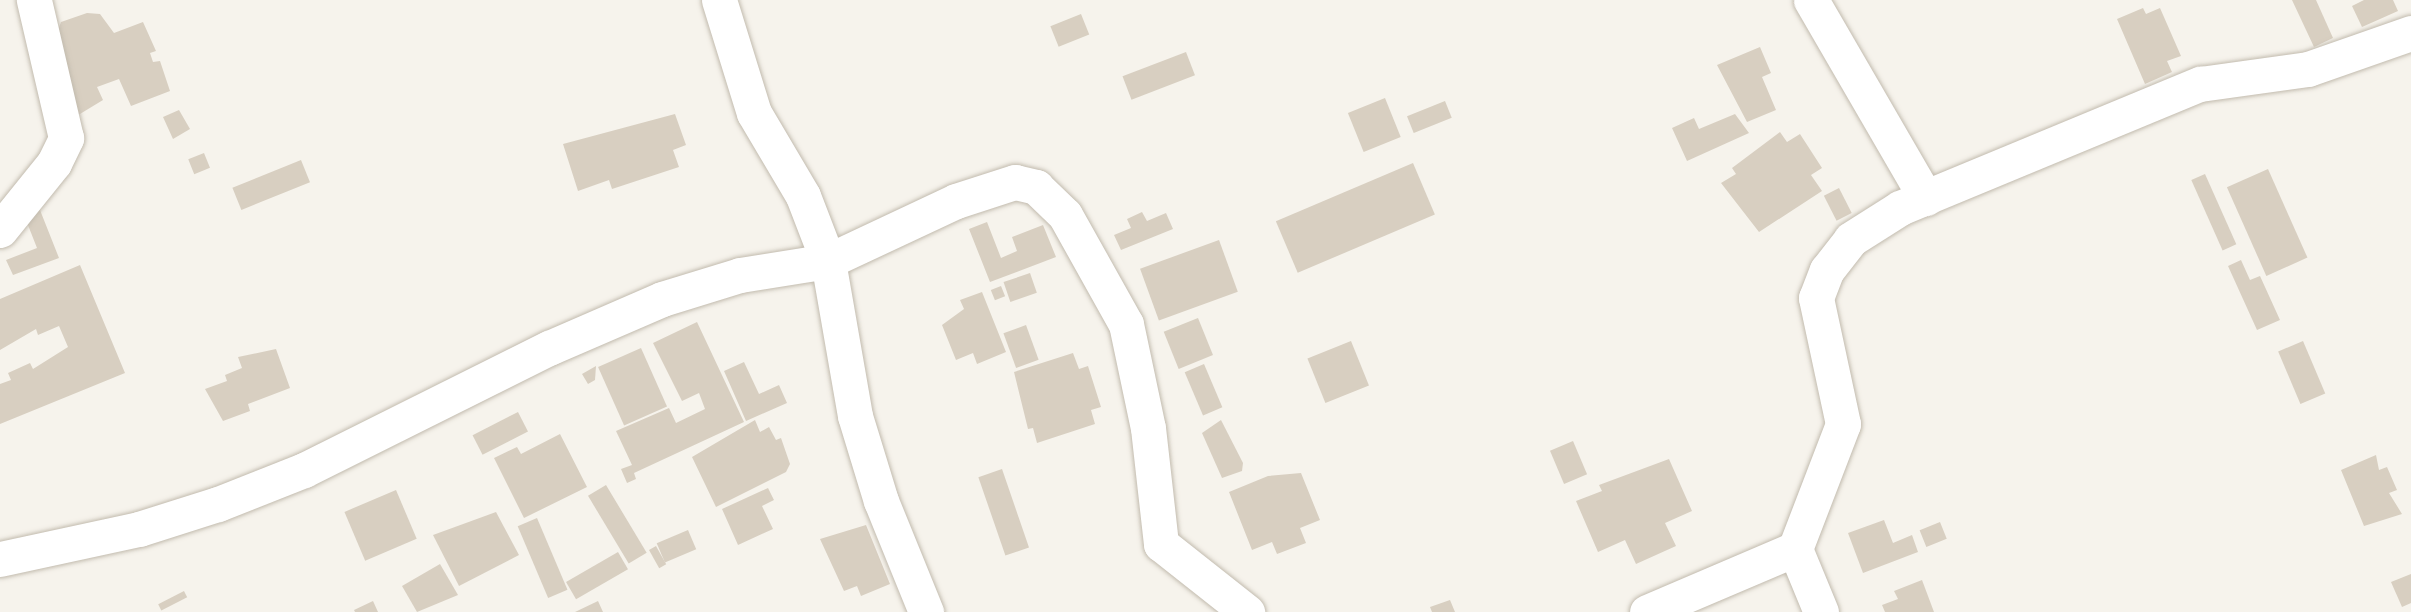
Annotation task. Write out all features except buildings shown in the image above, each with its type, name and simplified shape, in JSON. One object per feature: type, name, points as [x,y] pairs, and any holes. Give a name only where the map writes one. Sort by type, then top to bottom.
[{"type":"street","points":[[0,230],[54,163],[66,138],[34,0]]},
{"type":"street","points":[[719,0],[754,113],[803,196],[828,261],[861,436],[926,612]]},
{"type":"street","points":[[1811,0],[1926,198]]},
{"type":"street","points":[[1821,612],[1795,549],[1843,424],[1817,316],[1821,282],[1857,234],[1926,198],[2200,84],[2308,69],[2411,33]]},
{"type":"street","points":[[0,559],[139,529],[218,505],[304,470],[549,348],[662,299],[740,275],[828,261],[924,215],[1005,185],[1031,184],[1046,194],[1088,248],[1126,324],[1148,428],[1161,544],[1247,612]]},
{"type":"street","points":[[1647,612],[1795,549]]}]
